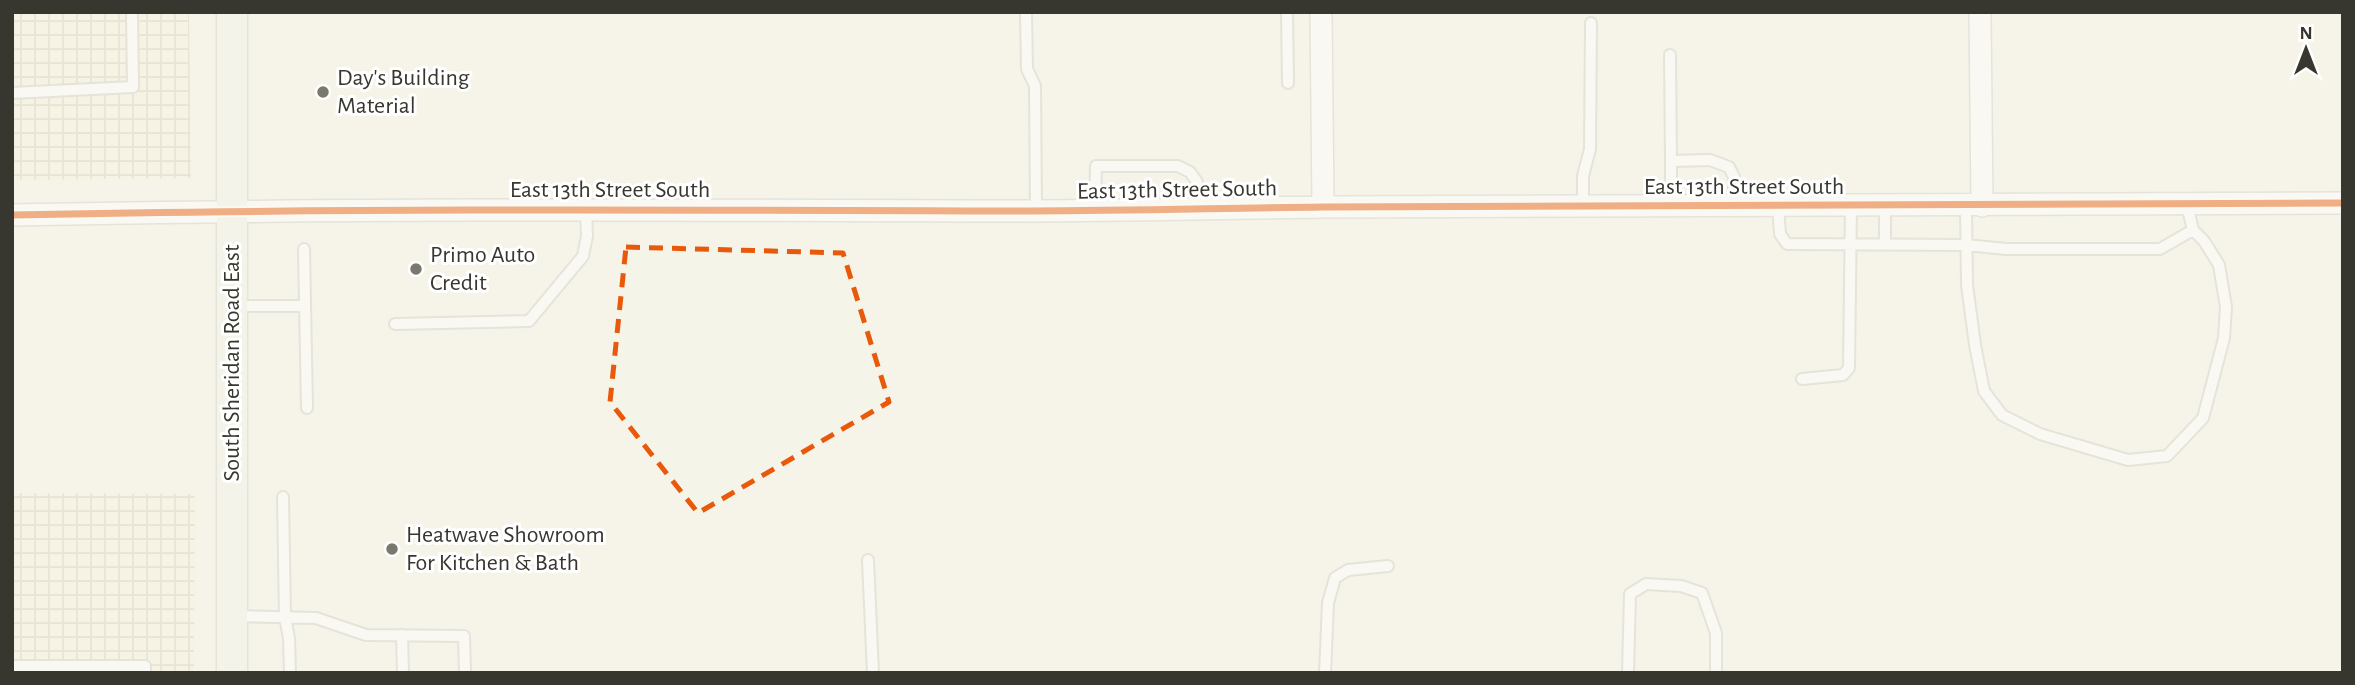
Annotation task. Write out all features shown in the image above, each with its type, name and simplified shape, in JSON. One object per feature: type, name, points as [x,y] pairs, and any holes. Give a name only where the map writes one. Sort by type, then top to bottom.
[{"type":"main road","name":"South Sheridan Road East","points":[[232,12],[232,673]]},
{"type":"street","points":[[1321,12],[1323,207]]},
{"type":"street","points":[[1974,206],[1980,12]]},
{"type":"street","name":"East 13th Street South","points":[[12,215],[232,210],[1036,211],[1323,207],[2343,203]]},
{"type":"lane","points":[[12,93],[133,87],[132,12]]},
{"type":"lane","points":[[1026,12],[1027,69],[1035,86],[1036,211]]},
{"type":"lane","points":[[1287,12],[1288,83]]},
{"type":"lane","points":[[1583,207],[1583,176],[1590,149],[1591,23]]},
{"type":"lane","points":[[1670,55],[1671,207]]},
{"type":"lane","points":[[1671,160],[1710,160],[1730,167],[1734,177],[1734,207]]},
{"type":"lane","points":[[1095,210],[1096,166],[1178,166],[1190,172],[1197,182],[1198,209]]},
{"type":"lane","points":[[1974,206],[1966,245],[1967,285],[1984,391],[2002,415],[2040,434],[2127,460],[2168,456],[2203,418],[2224,338],[2226,307],[2219,265],[2204,241],[2193,230],[2187,205]]},
{"type":"lane","points":[[1802,379],[1843,375],[1849,368],[1851,206]]},
{"type":"lane","points":[[1885,206],[1885,244]]},
{"type":"lane","points":[[1779,207],[1780,234],[1787,244],[2160,249],[2193,230]]},
{"type":"lane","points":[[394,324],[529,321],[583,256],[587,236],[586,210]]},
{"type":"lane","points":[[304,249],[307,408]]},
{"type":"lane","points":[[232,306],[305,306]]},
{"type":"lane","points":[[284,498],[285,617],[289,638],[289,673]]},
{"type":"lane","points":[[868,560],[873,673]]},
{"type":"lane","points":[[1325,673],[1328,603],[1335,578],[1348,570],[1388,566]]},
{"type":"lane","points":[[1628,673],[1630,594],[1646,584],[1681,586],[1702,593],[1716,633],[1716,673]]},
{"type":"lane","points":[[232,616],[316,618],[366,635],[464,636],[465,673]]},
{"type":"lane","points":[[402,635],[403,673]]},
{"type":"lane","points":[[12,666],[145,666],[145,673]]},
{"type":"highlighted area","points":[[626,247],[843,253],[889,402],[698,513],[610,402]]},
{"type":"shaded area","points":[[12,12],[189,12],[191,178],[12,180]]},
{"type":"shaded area","points":[[12,493],[195,494],[194,673],[12,673]]},
{"type":"cycle path","points":[[12,215],[394,210],[1068,211],[1324,207],[2343,203]]},
{"type":"place","name":"Day's Building Material","points":[[323,92]]},
{"type":"place","name":"Primo Auto Credit","points":[[416,269]]},
{"type":"place","name":"Heatwave Showroom For Kitchen & Bath","points":[[392,549]]}]
